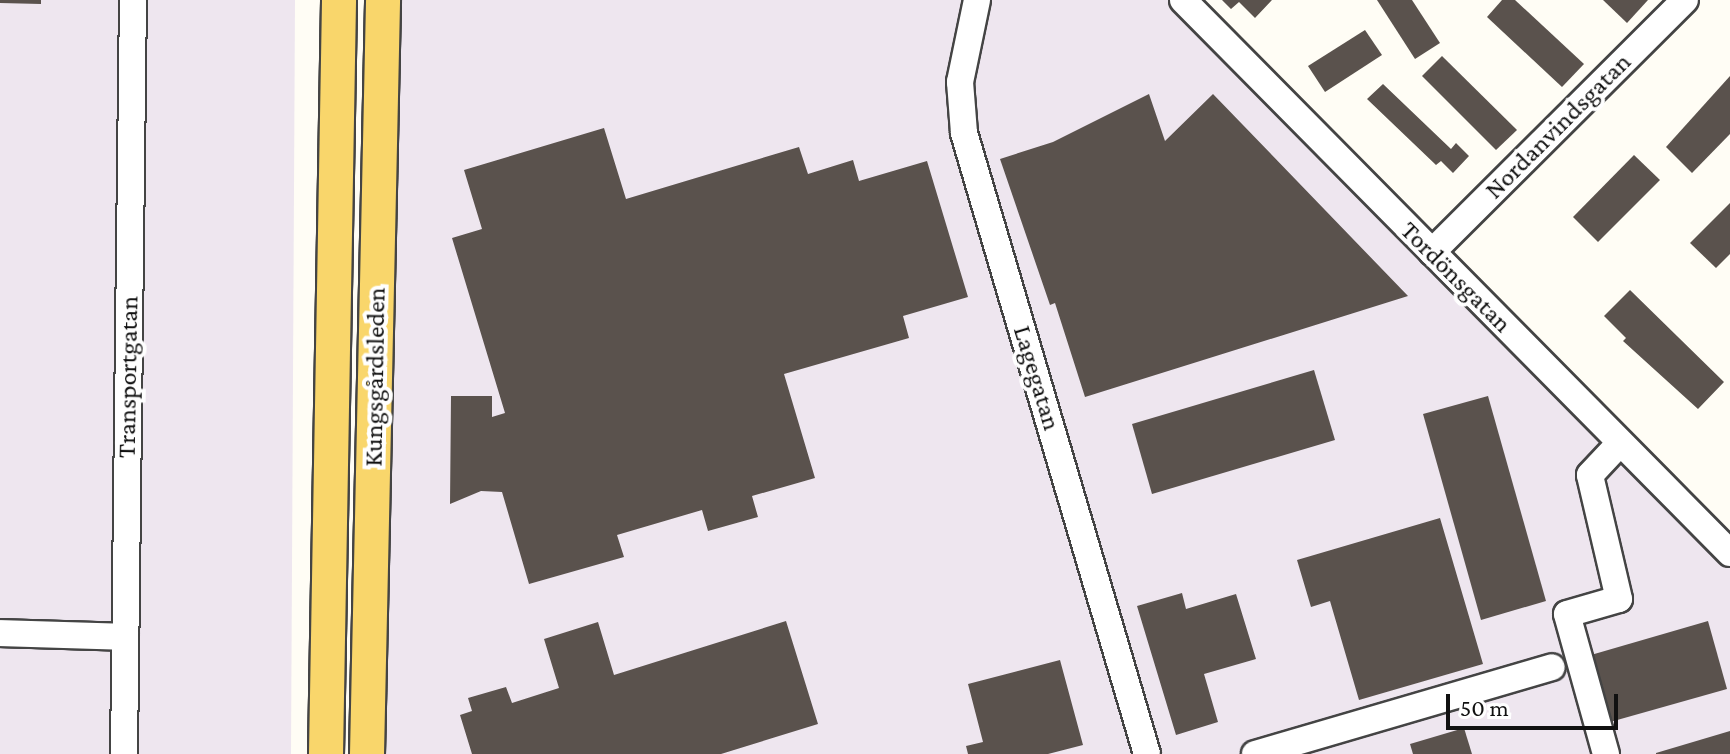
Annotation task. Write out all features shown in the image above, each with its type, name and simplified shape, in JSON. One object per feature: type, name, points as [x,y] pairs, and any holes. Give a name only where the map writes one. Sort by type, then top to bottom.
[{"type":"main road","name":"Kungsgårdsleden","points":[[326,754],[339,0]]},
{"type":"main road","name":"Kungsgårdsleden","points":[[367,754],[383,0]]},
{"type":"street","name":"Transportgatan","points":[[124,754],[133,0]]},
{"type":"street","name":"Lagegatan","points":[[977,0],[960,82],[964,133],[1147,754]]},
{"type":"street","name":"Tordönsgatan","points":[[1183,0],[1730,553]]},
{"type":"street","name":"Nordanvindsgatan","points":[[1432,252],[1685,0]]},
{"type":"street","points":[[1606,754],[1567,614],[1619,599],[1590,475],[1620,443]]},
{"type":"street","points":[[0,633],[125,637]]},
{"type":"street","points":[[1255,754],[1552,667]]},
{"type":"shaded area","points":[[0,0],[295,0],[291,754],[0,754]]},
{"type":"shaded area","points":[[386,0],[1177,0],[1730,557],[1730,754],[370,754]]},
{"type":"building","points":[[0,0],[41,0],[41,4],[0,3]]},
{"type":"building","points":[[1222,0],[1272,0],[1255,18],[1239,2],[1231,9]]},
{"type":"building","points":[[1377,0],[1412,0],[1440,43],[1415,59]]},
{"type":"building","points":[[1502,0],[1515,0],[1584,64],[1562,87],[1487,17]]},
{"type":"building","points":[[1603,0],[1648,0],[1627,23]]},
{"type":"building","points":[[1365,30],[1382,55],[1325,92],[1308,66]]},
{"type":"building","points":[[1442,56],[1517,130],[1496,150],[1422,76]]},
{"type":"building","points":[[1730,76],[1730,134],[1692,173],[1666,147]]},
{"type":"building","points":[[1383,84],[1451,149],[1456,143],[1469,156],[1453,173],[1441,161],[1436,165],[1367,99]]},
{"type":"building","points":[[1149,94],[1165,141],[1213,94],[1408,296],[1085,397],[1055,303],[1050,305],[1000,159],[1053,142]]},
{"type":"building","points":[[604,128],[626,199],[799,147],[808,174],[853,160],[859,181],[927,161],[968,297],[903,316],[909,338],[784,374],[815,478],[752,496],[758,517],[708,531],[702,510],[617,535],[624,557],[529,584],[502,492],[481,491],[450,504],[451,396],[492,396],[492,417],[505,413],[452,238],[482,229],[464,170]]},
{"type":"building","points":[[1634,155],[1660,180],[1598,242],[1573,217]]},
{"type":"building","points":[[1730,203],[1730,254],[1716,268],[1690,243]]},
{"type":"building","points":[[1630,290],[1724,382],[1698,409],[1623,341],[1626,338],[1604,316]]},
{"type":"building","points":[[1314,370],[1335,440],[1152,494],[1132,424]]},
{"type":"building","points":[[1488,396],[1546,601],[1481,620],[1423,414]]},
{"type":"building","points":[[1440,518],[1483,664],[1359,700],[1330,601],[1311,607],[1297,560]]},
{"type":"building","points":[[1182,593],[1186,609],[1236,594],[1256,659],[1204,674],[1218,722],[1176,735],[1137,606]]},
{"type":"building","points":[[786,621],[818,724],[721,754],[472,754],[460,715],[472,711],[468,698],[506,687],[512,703],[559,688],[544,639],[598,622],[614,675]]},
{"type":"building","points":[[1708,621],[1727,689],[1603,724],[1584,657]]},
{"type":"building","points":[[1060,660],[1083,745],[1048,754],[968,754],[966,746],[983,742],[968,684]]},
{"type":"building","points":[[1464,728],[1472,754],[1413,754],[1410,744]]},
{"type":"building","points":[[1730,731],[1730,754],[1656,754],[1656,753]]}]
